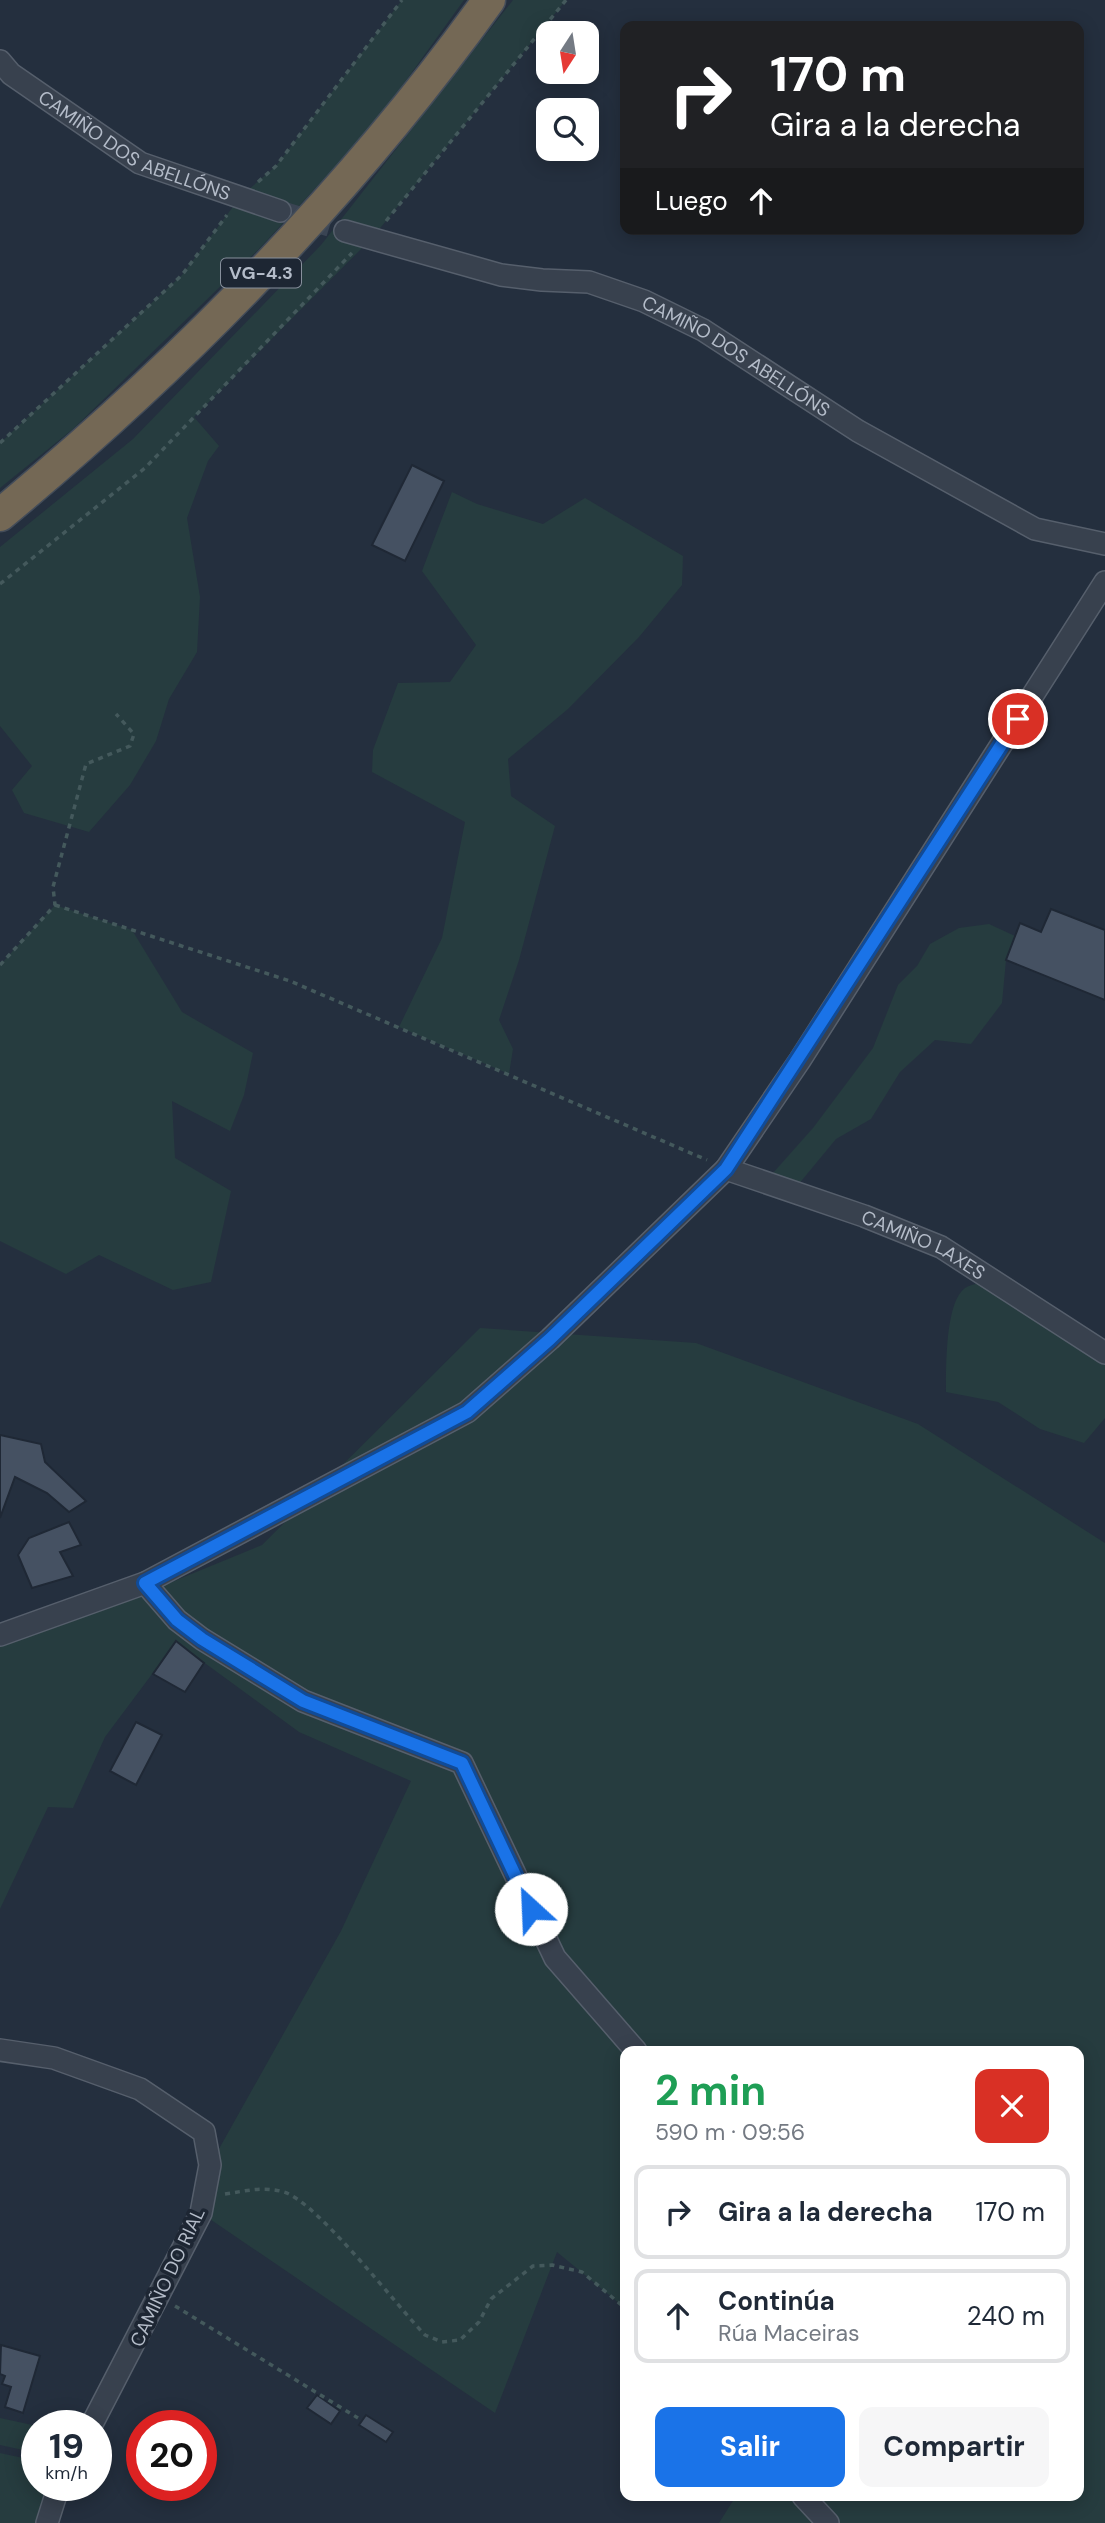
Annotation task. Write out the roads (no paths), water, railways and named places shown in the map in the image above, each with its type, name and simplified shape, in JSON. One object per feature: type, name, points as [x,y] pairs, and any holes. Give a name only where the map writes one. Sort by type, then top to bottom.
[{"type":"highway","name":"VG-4.3","points":[[0,515],[191,344],[268,265],[379,141],[489,0]]},
{"type":"street","name":"CAMIÑO DOS ABELLÓNS","points":[[0,61],[11,74],[140,163],[280,211]]},
{"type":"street","name":"CAMIÑO DOS ABELLÓNS","points":[[345,231],[501,275],[542,281],[589,282],[644,302],[703,330],[858,431],[1035,529],[1105,544]]},
{"type":"street","points":[[0,1635],[145,1583],[467,1412],[550,1339],[726,1169],[807,1048],[1105,582]]},
{"type":"street","name":"CAMIÑO LAXES","points":[[726,1169],[864,1216],[941,1247],[1105,1353]]},
{"type":"street","points":[[145,1583],[177,1620],[202,1639],[303,1701],[462,1763],[555,1958],[632,2046]]},
{"type":"street","name":"CAMIÑO DO RIAL","points":[[0,2050],[54,2058],[140,2089],[204,2132],[210,2165],[201,2213],[100,2410]]},
{"type":"street","points":[[47,2523],[54,2501]]},
{"type":"street","points":[[808,2501],[828,2523]]},
{"type":"tunnel","points":[[280,211],[345,231]]}]
